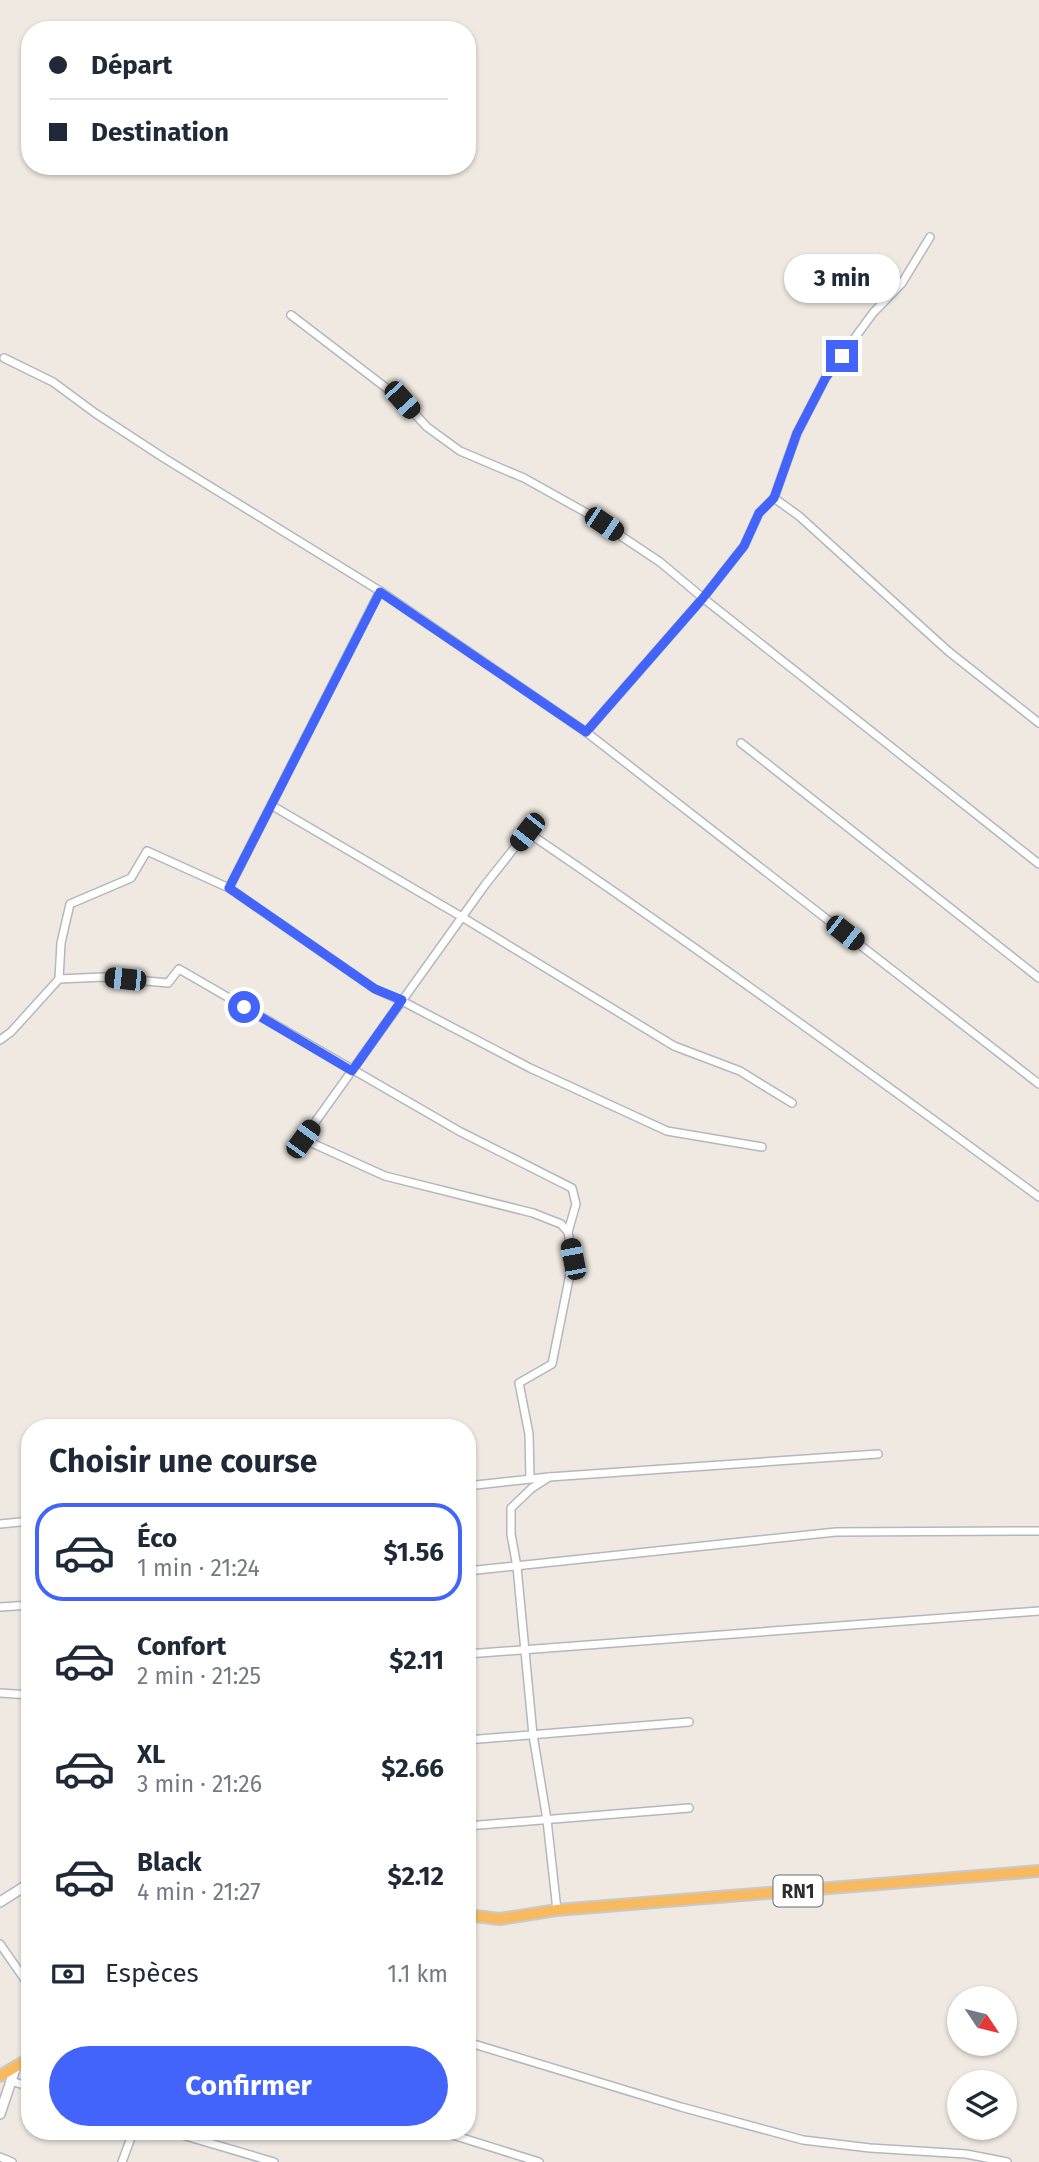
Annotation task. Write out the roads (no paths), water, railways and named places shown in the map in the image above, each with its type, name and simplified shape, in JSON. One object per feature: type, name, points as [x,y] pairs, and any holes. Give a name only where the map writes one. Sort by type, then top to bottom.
[{"type":"highway","name":"RN1","points":[[476,1916],[500,1919],[556,1910],[1039,1871]]},
{"type":"highway","points":[[5,2079],[21,2063]]},
{"type":"street","points":[[586,732],[703,598],[744,546],[759,513],[774,498],[797,433],[826,377],[873,313],[902,283],[930,237]]},
{"type":"street","points":[[290,315],[402,400],[427,427],[460,452],[524,478],[585,512],[660,562],[1039,864]]},
{"type":"street","points":[[4,358],[53,382],[164,458],[380,592],[586,732],[1039,1084]]},
{"type":"street","points":[[774,498],[809,525],[948,651],[1039,723]]},
{"type":"street","points":[[229,888],[380,592]]},
{"type":"street","points":[[741,743],[1039,978]]},
{"type":"street","points":[[271,806],[463,917],[674,1046],[740,1071],[792,1103]]},
{"type":"street","points":[[568,1232],[561,1224],[533,1213],[385,1176],[303,1139],[527,832],[827,1041],[1039,1198]]},
{"type":"street","points":[[0,1040],[11,1032],[59,979],[61,943],[70,904],[131,878],[147,851],[229,888],[375,989],[402,1000],[530,1068],[667,1130],[762,1147]]},
{"type":"street","points":[[59,979],[103,977],[168,983],[179,969],[458,1131],[572,1188],[576,1204],[568,1232],[573,1259],[552,1364],[519,1383],[529,1434],[530,1479]]},
{"type":"street","points":[[476,1485],[549,1477],[878,1454]]},
{"type":"street","points":[[549,1477],[532,1488],[511,1508],[511,1534],[556,1910]]},
{"type":"street","points":[[0,1524],[21,1522]]},
{"type":"street","points":[[476,1570],[836,1532],[1039,1531]]},
{"type":"street","points":[[0,1607],[21,1606]]},
{"type":"street","points":[[476,1653],[1039,1611]]},
{"type":"street","points":[[0,1693],[21,1694]]},
{"type":"street","points":[[476,1739],[689,1722]]},
{"type":"street","points":[[476,1825],[689,1808]]},
{"type":"street","points":[[0,1902],[21,1889]]},
{"type":"street","points":[[0,1944],[21,1974]]},
{"type":"street","points":[[476,2045],[657,2100],[803,2140],[1007,2162]]},
{"type":"street","points":[[0,2114],[5,2079]]},
{"type":"street","points":[[122,2162],[130,2140]]},
{"type":"street","points":[[199,2140],[274,2162]]},
{"type":"street","points":[[468,2140],[538,2162]]},
{"type":"street","points":[[0,2157],[12,2162]]}]
